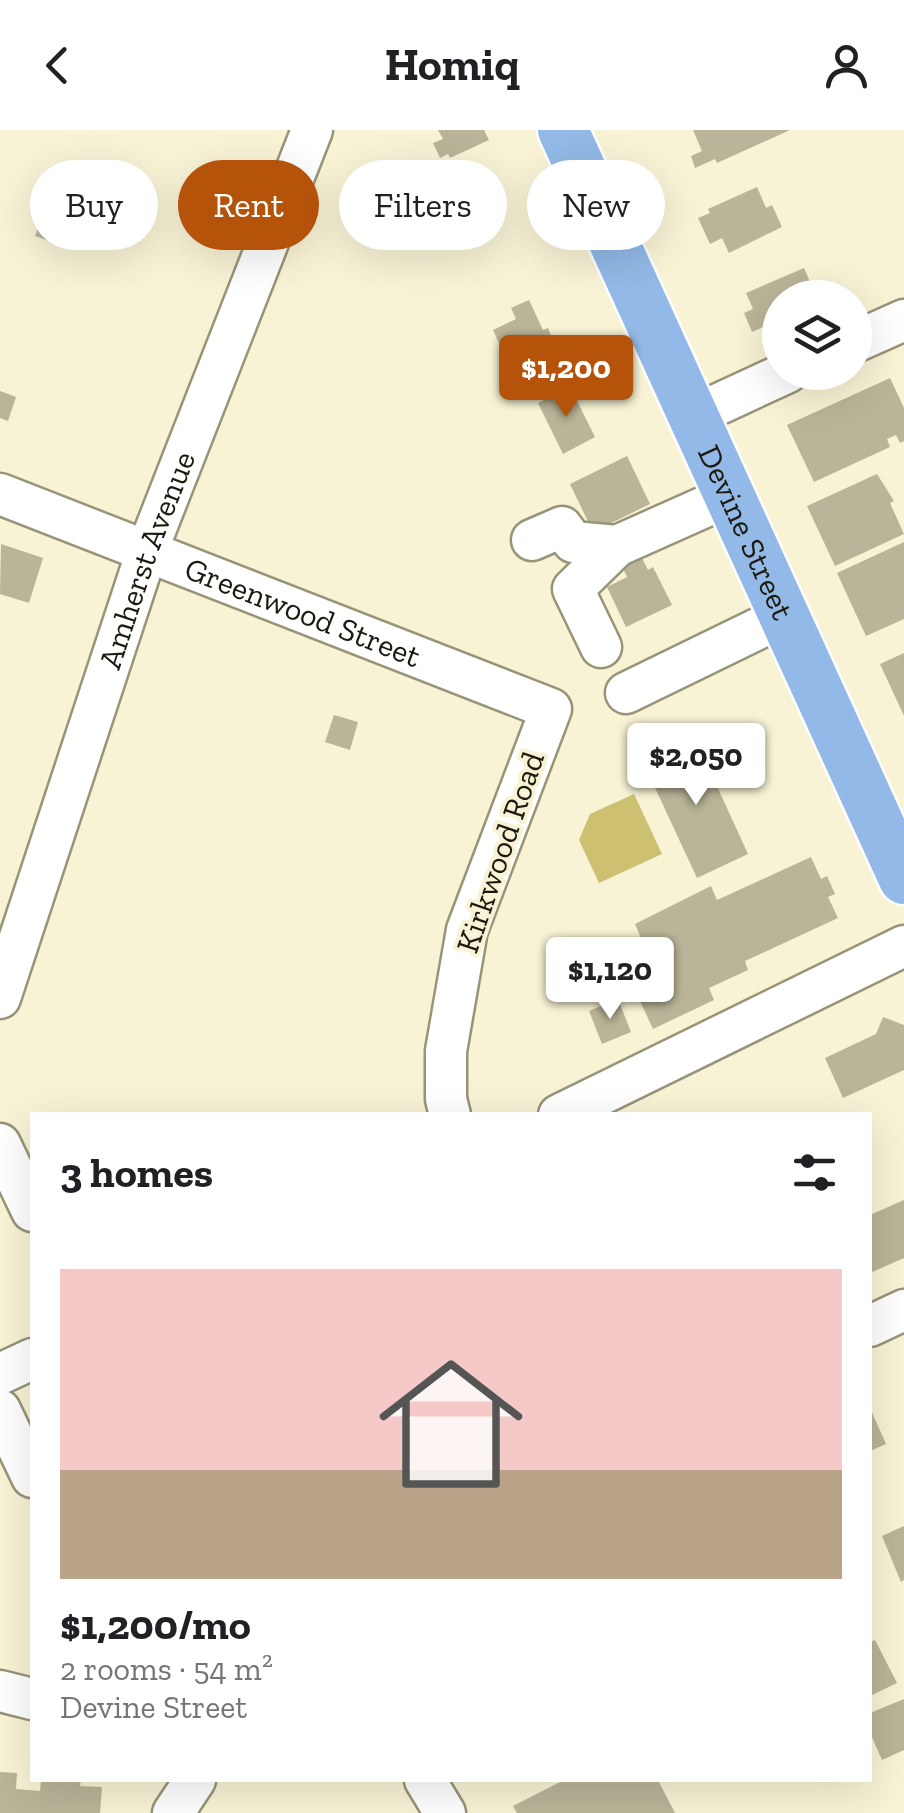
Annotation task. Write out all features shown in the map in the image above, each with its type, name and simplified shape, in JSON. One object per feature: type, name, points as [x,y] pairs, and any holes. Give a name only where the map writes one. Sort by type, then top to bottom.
[{"type":"main road","name":"Devine Street","points":[[563,130],[904,878]]},
{"type":"street","name":"Amherst Avenue","points":[[2,985],[147,551],[312,130]]},
{"type":"street","points":[[872,334],[904,320]]},
{"type":"street","points":[[693,416],[762,384]]},
{"type":"street","name":"Greenwood Street","points":[[0,494],[551,709]]},
{"type":"street","points":[[601,647],[573,589],[617,546],[729,496]]},
{"type":"street","points":[[532,540],[562,526],[573,542],[617,546]]},
{"type":"street","points":[[626,693],[784,616]]},
{"type":"street","name":"Kirkwood Road","points":[[449,1112],[446,1051],[466,930],[551,709]]},
{"type":"street","points":[[564,1112],[904,946]]},
{"type":"street","points":[[0,1144],[30,1207]]},
{"type":"street","points":[[0,1374],[30,1360]]},
{"type":"street","points":[[0,1410],[30,1474]]},
{"type":"street","points":[[0,1691],[30,1699]]},
{"type":"street","points":[[172,1813],[194,1782]]},
{"type":"street","points":[[425,1782],[445,1813]]},
{"type":"shaded area","points":[[634,794],[662,854],[599,883],[579,840],[590,814]]},
{"type":"building","points":[[438,130],[484,130],[489,140],[450,158],[448,154],[440,158],[433,143],[443,139]]},
{"type":"building","points":[[693,130],[790,130],[717,163],[715,159],[695,168],[691,156],[702,151]]},
{"type":"building","points":[[757,187],[766,208],[772,205],[782,227],[729,253],[722,238],[710,244],[698,218],[710,213],[708,209]]},
{"type":"building","points":[[804,268],[809,280],[776,280]]},
{"type":"building","points":[[762,286],[762,328],[752,332],[744,313],[753,309],[746,293]]},
{"type":"building","points":[[529,300],[543,330],[548,328],[551,336],[546,338],[552,351],[511,370],[493,330],[516,319],[511,308]]},
{"type":"building","points":[[890,378],[904,408],[904,441],[900,443],[896,435],[887,439],[890,447],[814,482],[787,425],[864,390],[872,390],[872,386]]},
{"type":"building","points":[[570,387],[595,437],[563,454],[538,403]]},
{"type":"building","points":[[0,391],[16,397],[8,421],[0,418]]},
{"type":"building","points":[[627,456],[650,504],[593,532],[570,484]]},
{"type":"building","points":[[877,474],[894,501],[890,503],[904,534],[835,566],[807,506]]},
{"type":"building","points":[[904,542],[904,619],[866,636],[837,573]]},
{"type":"building","points":[[1,544],[43,558],[29,603],[0,594]]},
{"type":"building","points":[[641,556],[648,570],[653,567],[672,605],[626,627],[607,587],[627,577],[622,566]]},
{"type":"building","points":[[904,653],[904,716],[880,664]]},
{"type":"building","points":[[334,715],[358,722],[350,750],[325,742]]},
{"type":"building","points":[[695,738],[748,854],[697,878],[643,762]]},
{"type":"building","points":[[811,857],[821,879],[827,876],[835,894],[828,897],[838,918],[745,961],[748,970],[709,988],[714,1000],[653,1029],[620,958],[629,954],[626,945],[641,938],[635,924],[711,886],[717,900]]},
{"type":"building","points":[[618,999],[631,1032],[602,1044],[589,1011]]},
{"type":"building","points":[[883,1017],[904,1025],[904,1070],[843,1098],[825,1058],[876,1034]]},
{"type":"building","points":[[904,1200],[904,1258],[872,1272],[872,1214]]},
{"type":"building","points":[[872,1412],[886,1444],[872,1450]]},
{"type":"building","points":[[904,1526],[904,1580],[901,1582],[882,1536]]},
{"type":"building","points":[[875,1640],[897,1683],[872,1695]]},
{"type":"building","points":[[904,1699],[904,1750],[882,1760],[872,1738],[872,1712]]},
{"type":"building","points":[[0,1772],[17,1773],[16,1789],[40,1791],[41,1782],[81,1782],[80,1786],[102,1787],[100,1813],[0,1813]]},
{"type":"building","points":[[560,1782],[659,1782],[675,1813],[517,1813],[513,1806]]}]
